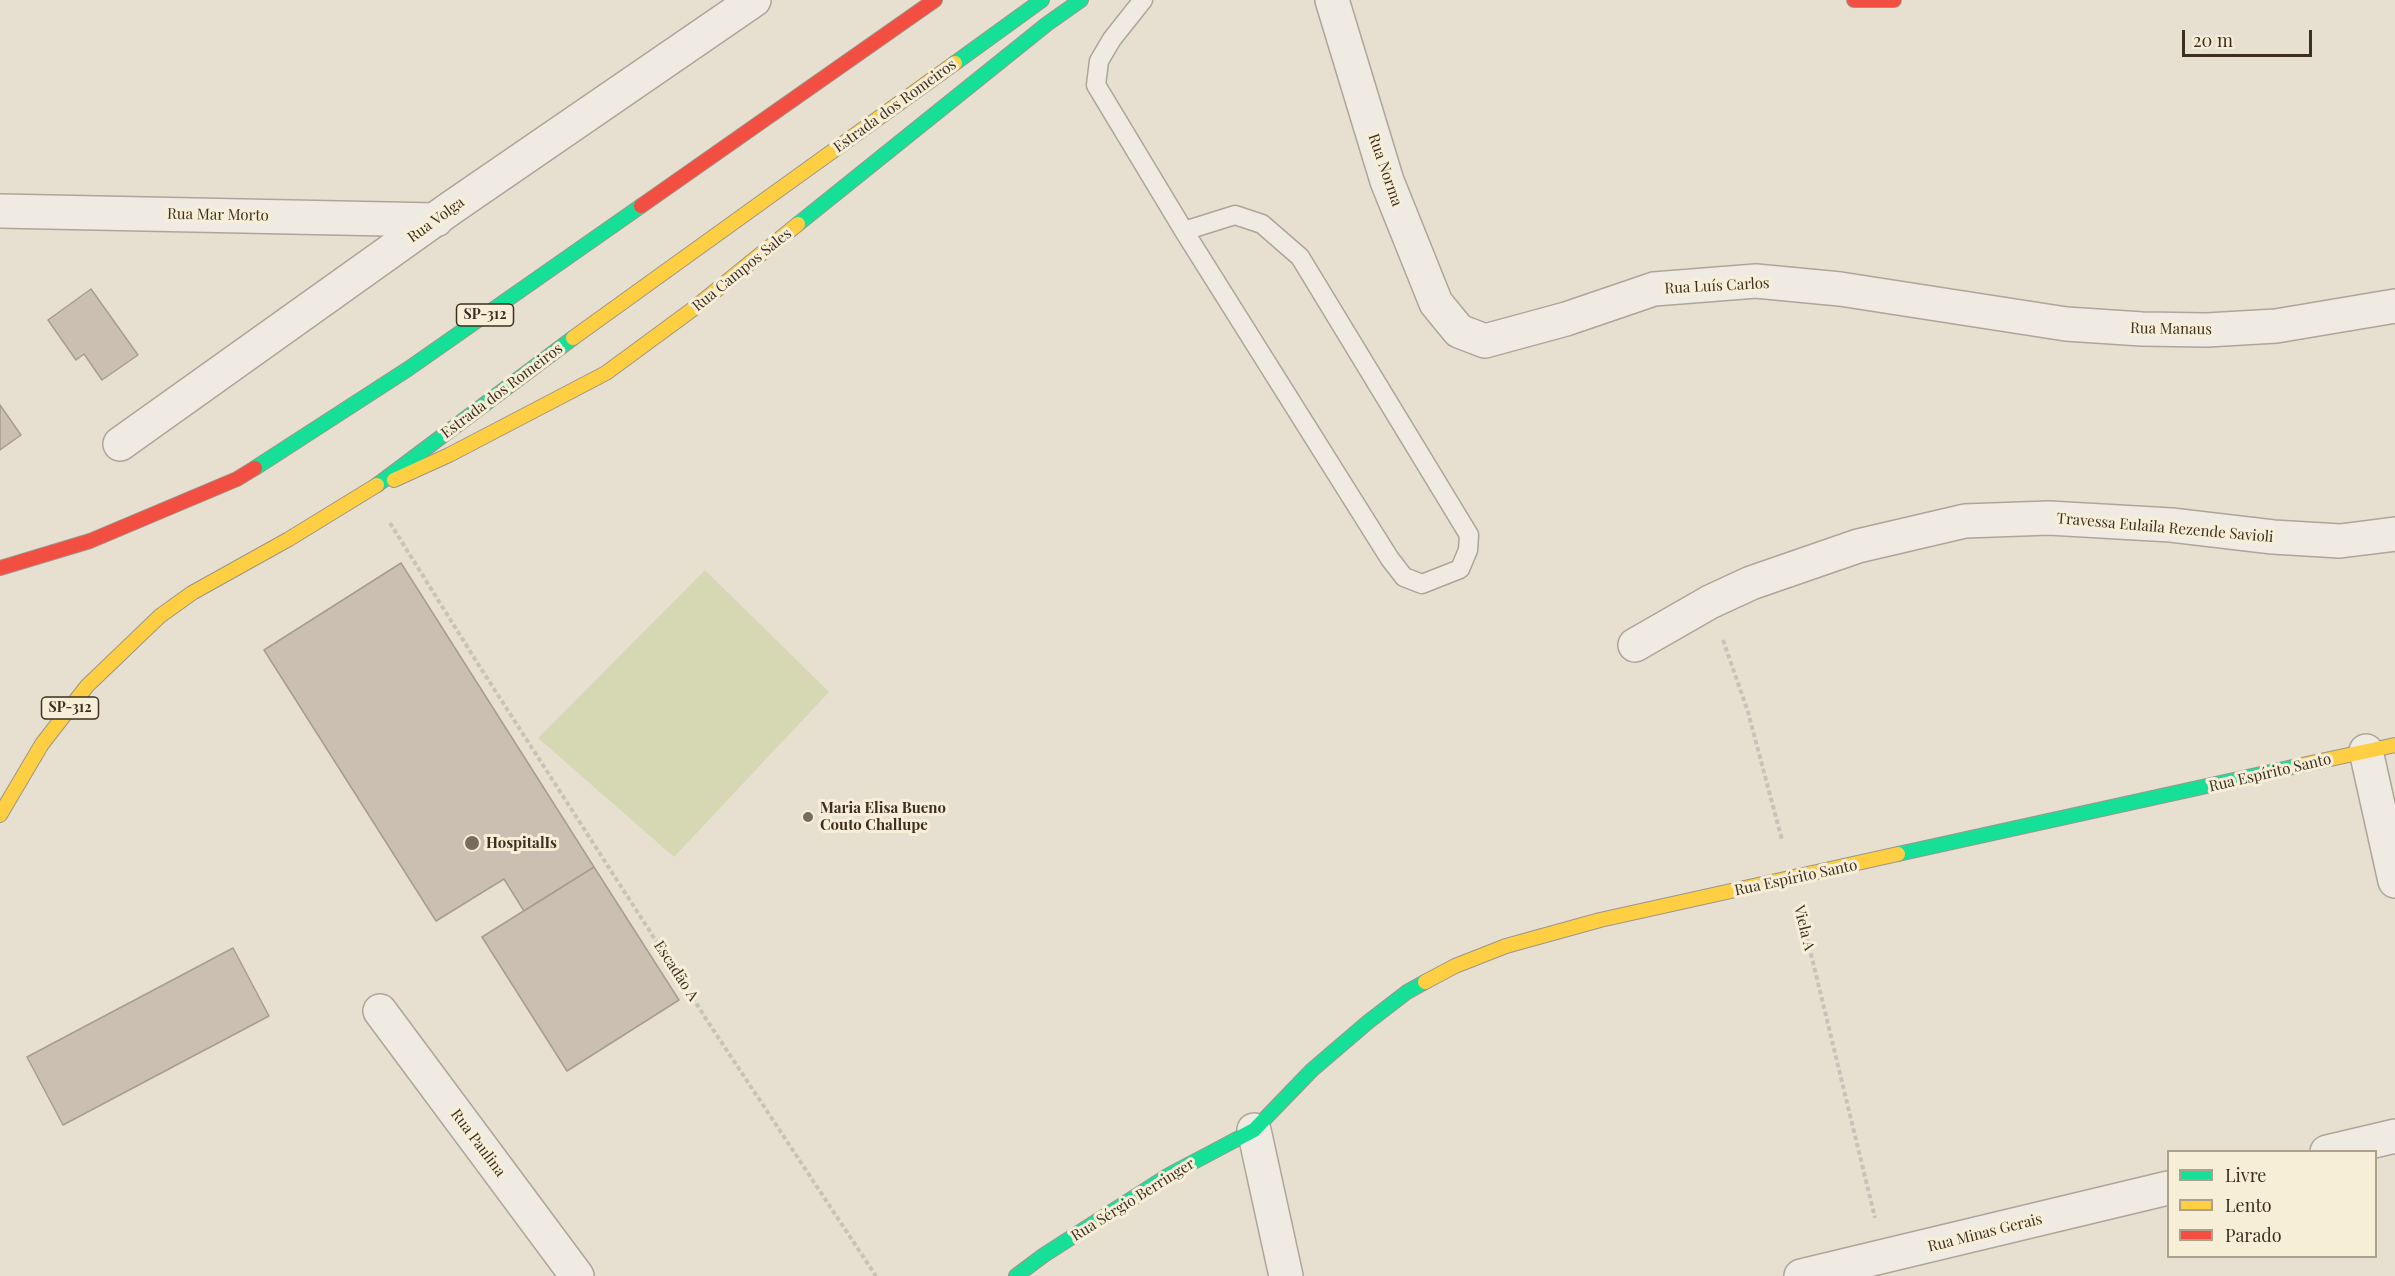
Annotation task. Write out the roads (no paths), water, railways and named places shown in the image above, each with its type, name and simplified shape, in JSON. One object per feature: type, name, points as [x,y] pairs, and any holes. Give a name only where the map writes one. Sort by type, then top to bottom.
[{"type":"main road","name":"SP-312","points":[[0,568],[90,541],[237,479],[408,369],[935,0]]},
{"type":"main road","name":"Estrada dos Romeiros","points":[[0,815],[42,744],[87,686],[160,616],[192,593],[290,539],[370,490],[528,371],[1042,0]]},
{"type":"main road","name":"Rua Campos Sales","points":[[370,490],[449,456],[606,373],[693,309],[1047,24],[1082,0]]},
{"type":"main road","points":[[1854,0],[1894,0]]},
{"type":"main road","name":"Rua Espírito Santo","points":[[1254,1130],[1312,1070],[1407,992],[1455,966],[1506,946],[1600,920],[2381,748]]},
{"type":"main road","name":"Rua Sérgio Berringer","points":[[1016,1276],[1044,1255],[1169,1175],[1254,1130]]},
{"type":"street","name":"Rua Volga","points":[[120,444],[435,220],[754,0]]},
{"type":"street","name":"Rua Norma","points":[[1332,0],[1387,181],[1436,303],[1459,331]]},
{"type":"street","name":"Rua Mar Morto","points":[[0,211],[435,220]]},
{"type":"street","name":"Rua Luís Carlos","points":[[1459,331],[1485,341],[1566,319],[1654,289],[1711,283],[1756,281],[1798,284],[1947,307]]},
{"type":"street","name":"Rua Manaus","points":[[1947,307],[2066,324],[2207,330],[2276,326],[2395,306]]},
{"type":"street","name":"Travessa Eulaila Rezende Savioli","points":[[1635,645],[1710,602],[1751,583],[1858,546],[1965,521],[2049,519],[2171,525],[2273,537],[2340,541],[2395,534]]},
{"type":"street","points":[[2381,748],[2395,881]]},
{"type":"street","name":"Rua Paulina","points":[[380,1011],[577,1276]]},
{"type":"street","points":[[1254,1130],[1286,1276]]},
{"type":"street","points":[[2336,1150],[2395,1136]]},
{"type":"street","name":"Rua Minas Gerais","points":[[1800,1276],[1886,1267],[2167,1189]]},
{"type":"lane","points":[[1143,0],[1112,39],[1099,61],[1096,84],[1184,231],[1390,560],[1404,577],[1422,584],[1460,569],[1468,550],[1469,536],[1300,257],[1262,224],[1236,215],[1184,231]]},
{"type":"place","name":"Maria Elisa Bueno Couto Challupe","points":[[808,817]]},
{"type":"place","name":"HospitalIs","points":[[472,843]]}]
